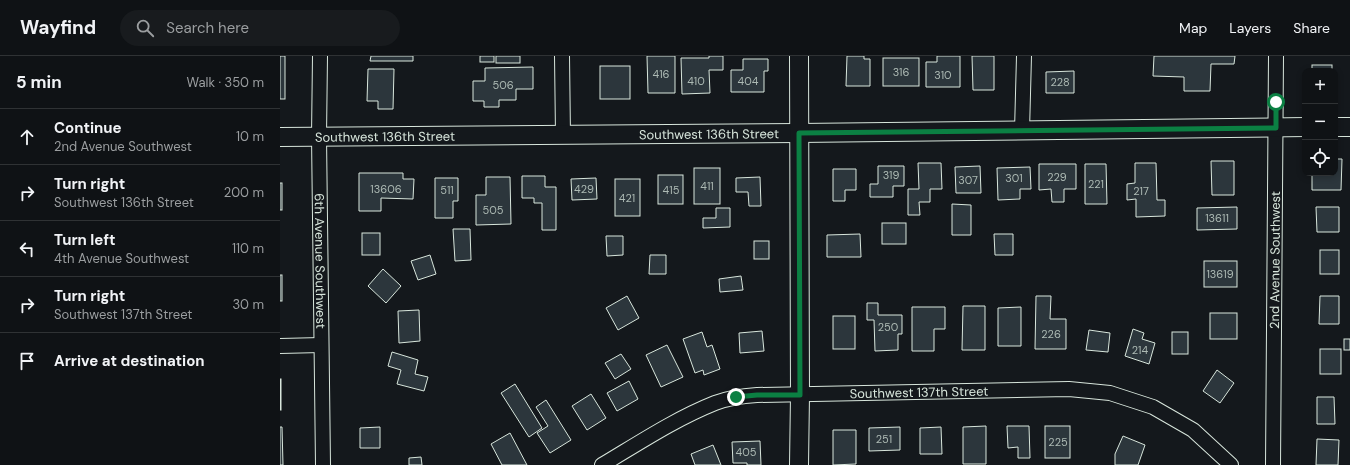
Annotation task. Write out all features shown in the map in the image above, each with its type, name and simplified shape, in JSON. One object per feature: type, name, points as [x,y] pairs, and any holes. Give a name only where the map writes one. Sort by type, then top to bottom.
[{"type":"street","name":"6th Avenue Southwest","points":[[320,56],[319,136],[323,465]]},
{"type":"street","points":[[562,56],[563,135]]},
{"type":"street","points":[[799,56],[799,465]]},
{"type":"street","points":[[1022,131],[1024,56]]},
{"type":"street","name":"2nd Avenue Southwest","points":[[1273,465],[1276,56]]},
{"type":"street","name":"Southwest 136th Street","points":[[280,137],[1302,127]]},
{"type":"street","points":[[1338,127],[1350,127]]},
{"type":"street","points":[[280,346],[321,345]]},
{"type":"street","name":"Southwest 137th Street","points":[[602,465],[676,422],[715,403],[736,397],[757,395],[1069,389],[1110,393],[1153,406],[1193,430],[1231,465]]},
{"type":"building","points":[[280,56],[285,56],[285,99],[280,99]]},
{"type":"building","points":[[371,56],[413,56],[413,61],[370,61]]},
{"type":"building","points":[[480,56],[494,56],[494,62],[480,62]]},
{"type":"building","points":[[496,56],[520,56],[520,63],[496,63]]},
{"type":"building","points":[[647,56],[675,56],[675,93],[648,93]]},
{"type":"building","points":[[709,56],[723,56],[723,70],[709,70],[710,93],[682,94],[681,58],[709,58]]},
{"type":"building","points":[[847,56],[864,56],[864,59],[870,59],[870,86],[846,86]]},
{"type":"building","points":[[937,56],[960,56],[960,87],[926,87],[926,62],[937,62]]},
{"type":"building","points":[[972,56],[994,56],[994,90],[973,90]]},
{"type":"building","points":[[1154,56],[1235,56],[1234,64],[1211,64],[1210,91],[1184,91],[1184,77],[1153,76]]},
{"type":"building","points":[[883,58],[919,58],[919,86],[883,86]]},
{"type":"building","points":[[743,59],[768,59],[768,71],[764,71],[764,92],[731,92],[731,70],[743,70]]},
{"type":"building","points":[[1312,65],[1332,65],[1332,68],[1312,68]]},
{"type":"building","points":[[600,66],[630,66],[630,99],[600,99]]},
{"type":"building","points":[[533,67],[533,89],[516,89],[516,100],[499,100],[499,107],[484,107],[484,101],[473,101],[473,81],[485,81],[485,68]]},
{"type":"building","points":[[368,69],[394,69],[393,109],[378,109],[378,101],[367,101]]},
{"type":"building","points":[[1074,71],[1074,93],[1046,93],[1046,72]]},
{"type":"building","points":[[1338,159],[1342,159],[1341,190],[1312,190],[1312,176],[1338,176]]},
{"type":"building","points":[[1211,161],[1234,161],[1234,195],[1212,195]]},
{"type":"building","points":[[918,163],[941,163],[942,189],[930,189],[930,202],[919,202],[920,215],[908,215],[908,189],[919,189]]},
{"type":"building","points":[[1135,163],[1156,163],[1157,200],[1165,200],[1165,216],[1136,217],[1136,199],[1127,200],[1127,184],[1135,183]]},
{"type":"building","points":[[1039,164],[1076,164],[1076,189],[1064,189],[1064,202],[1052,202],[1051,189],[1039,190]]},
{"type":"building","points":[[1085,164],[1106,164],[1107,204],[1085,204]]},
{"type":"building","points":[[878,166],[904,166],[904,186],[893,186],[893,197],[870,197],[870,184],[878,184]]},
{"type":"building","points":[[980,166],[981,193],[956,193],[955,167]]},
{"type":"building","points":[[1030,167],[1031,189],[1020,189],[1020,199],[998,200],[997,168]]},
{"type":"building","points":[[694,168],[720,168],[720,204],[694,204]]},
{"type":"building","points":[[833,169],[856,169],[856,190],[845,190],[845,201],[833,201]]},
{"type":"building","points":[[359,173],[403,173],[403,179],[414,179],[413,199],[381,198],[381,211],[359,211]]},
{"type":"building","points":[[658,175],[683,175],[683,204],[658,204]]},
{"type":"building","points":[[522,176],[545,176],[545,187],[556,187],[556,230],[542,230],[542,203],[534,203],[534,198],[522,198]]},
{"type":"building","points":[[486,177],[510,177],[511,224],[476,225],[476,195],[486,195]]},
{"type":"building","points":[[760,177],[761,206],[749,206],[748,192],[736,192],[736,178]]},
{"type":"building","points":[[435,178],[458,178],[458,201],[453,201],[453,218],[435,218]]},
{"type":"building","points":[[596,178],[597,199],[572,200],[571,179]]},
{"type":"building","points":[[615,179],[640,179],[640,216],[615,216]]},
{"type":"building","points":[[280,183],[282,183],[282,210],[280,210]]},
{"type":"building","points":[[952,204],[971,205],[971,235],[952,235]]},
{"type":"building","points":[[1237,207],[1237,229],[1197,230],[1197,208]]},
{"type":"building","points":[[1316,207],[1339,207],[1339,232],[1317,232]]},
{"type":"building","points":[[716,208],[730,208],[730,227],[703,228],[703,218],[716,218]]},
{"type":"building","points":[[882,223],[906,223],[906,244],[882,244]]},
{"type":"building","points":[[453,229],[470,229],[471,260],[455,261]]},
{"type":"building","points":[[362,233],[380,233],[380,255],[362,255]]},
{"type":"building","points":[[860,234],[861,257],[827,257],[827,235]]},
{"type":"building","points":[[994,234],[1013,234],[1013,255],[995,255]]},
{"type":"building","points":[[606,236],[623,236],[623,255],[607,256]]},
{"type":"building","points":[[754,241],[769,241],[769,259],[754,259]]},
{"type":"building","points":[[1320,250],[1339,250],[1339,274],[1320,274]]},
{"type":"building","points":[[430,255],[436,274],[418,280],[411,261]]},
{"type":"building","points":[[650,255],[666,255],[666,274],[649,274]]},
{"type":"building","points":[[1204,261],[1237,261],[1237,287],[1204,287]]},
{"type":"building","points":[[383,269],[401,286],[386,303],[368,286]]},
{"type":"building","points":[[280,275],[282,275],[282,301],[280,301]]},
{"type":"building","points":[[741,276],[743,290],[720,292],[719,279]]},
{"type":"building","points":[[627,296],[639,318],[618,330],[606,308]]},
{"type":"building","points":[[1036,296],[1051,296],[1050,319],[1066,319],[1066,349],[1035,349]]},
{"type":"building","points":[[1320,296],[1339,296],[1339,324],[1319,324]]},
{"type":"building","points":[[867,303],[878,303],[878,315],[902,315],[902,334],[898,334],[898,350],[875,351],[874,320],[867,320]]},
{"type":"building","points":[[963,306],[985,306],[985,350],[962,350]]},
{"type":"building","points":[[912,307],[945,307],[945,329],[934,329],[934,351],[912,351]]},
{"type":"building","points":[[1021,307],[1021,346],[998,346],[998,308]]},
{"type":"building","points":[[419,310],[420,341],[399,343],[398,311]]},
{"type":"building","points":[[1210,313],[1237,313],[1237,339],[1210,339]]},
{"type":"building","points":[[833,316],[855,316],[855,349],[833,349]]},
{"type":"building","points":[[1133,329],[1144,333],[1142,339],[1155,343],[1149,364],[1125,356]]},
{"type":"building","points":[[1089,330],[1110,333],[1108,352],[1086,350]]},
{"type":"building","points":[[762,331],[764,351],[740,353],[739,333]]},
{"type":"building","points":[[702,332],[707,347],[712,345],[720,369],[704,375],[703,370],[695,373],[683,339]]},
{"type":"building","points":[[1172,332],[1188,332],[1188,354],[1172,354]]},
{"type":"building","points":[[1344,339],[1350,339],[1350,350],[1344,350]]},
{"type":"building","points":[[667,345],[683,377],[661,387],[646,355]]},
{"type":"building","points":[[1320,349],[1341,349],[1341,374],[1320,374]]},
{"type":"building","points":[[392,352],[418,360],[415,374],[428,377],[424,391],[397,384],[401,370],[388,366]]},
{"type":"building","points":[[621,354],[631,369],[615,379],[605,363]]},
{"type":"building","points":[[1217,370],[1234,383],[1220,403],[1203,391]]},
{"type":"building","points":[[281,379],[281,410],[280,410]]},
{"type":"building","points":[[629,381],[638,399],[617,411],[607,393]]},
{"type":"building","points":[[515,384],[542,428],[529,437],[501,393]]},
{"type":"building","points":[[591,394],[606,418],[587,430],[572,406]]},
{"type":"building","points":[[1317,397],[1334,397],[1335,424],[1317,424]]},
{"type":"building","points":[[546,400],[571,440],[550,453],[537,433],[548,426],[536,407]]},
{"type":"building","points":[[986,426],[986,464],[963,464],[963,427]]},
{"type":"building","points":[[1007,426],[1029,426],[1030,458],[1018,458],[1018,447],[1008,448]]},
{"type":"building","points":[[1045,426],[1070,426],[1070,458],[1045,458]]},
{"type":"building","points":[[280,427],[282,427],[283,465],[280,465]]},
{"type":"building","points":[[380,427],[380,448],[360,448],[360,428]]},
{"type":"building","points":[[900,427],[900,450],[869,451],[869,428]]},
{"type":"building","points":[[941,427],[942,454],[920,454],[920,428]]},
{"type":"building","points":[[833,430],[856,430],[856,464],[833,465]]},
{"type":"building","points":[[510,433],[527,465],[502,465],[491,444]]},
{"type":"building","points":[[1123,436],[1145,445],[1138,465],[1115,465],[1115,454]]},
{"type":"building","points":[[1317,439],[1339,440],[1338,465],[1316,465]]},
{"type":"building","points":[[760,441],[761,465],[733,463],[732,442]]},
{"type":"building","points":[[713,445],[721,465],[695,465],[691,454]]},
{"type":"building","points":[[421,457],[422,465],[409,465],[409,458]]},
{"type":"route","points":[[736,397],[757,395],[800,395],[799,133],[1276,128],[1276,102]]}]
